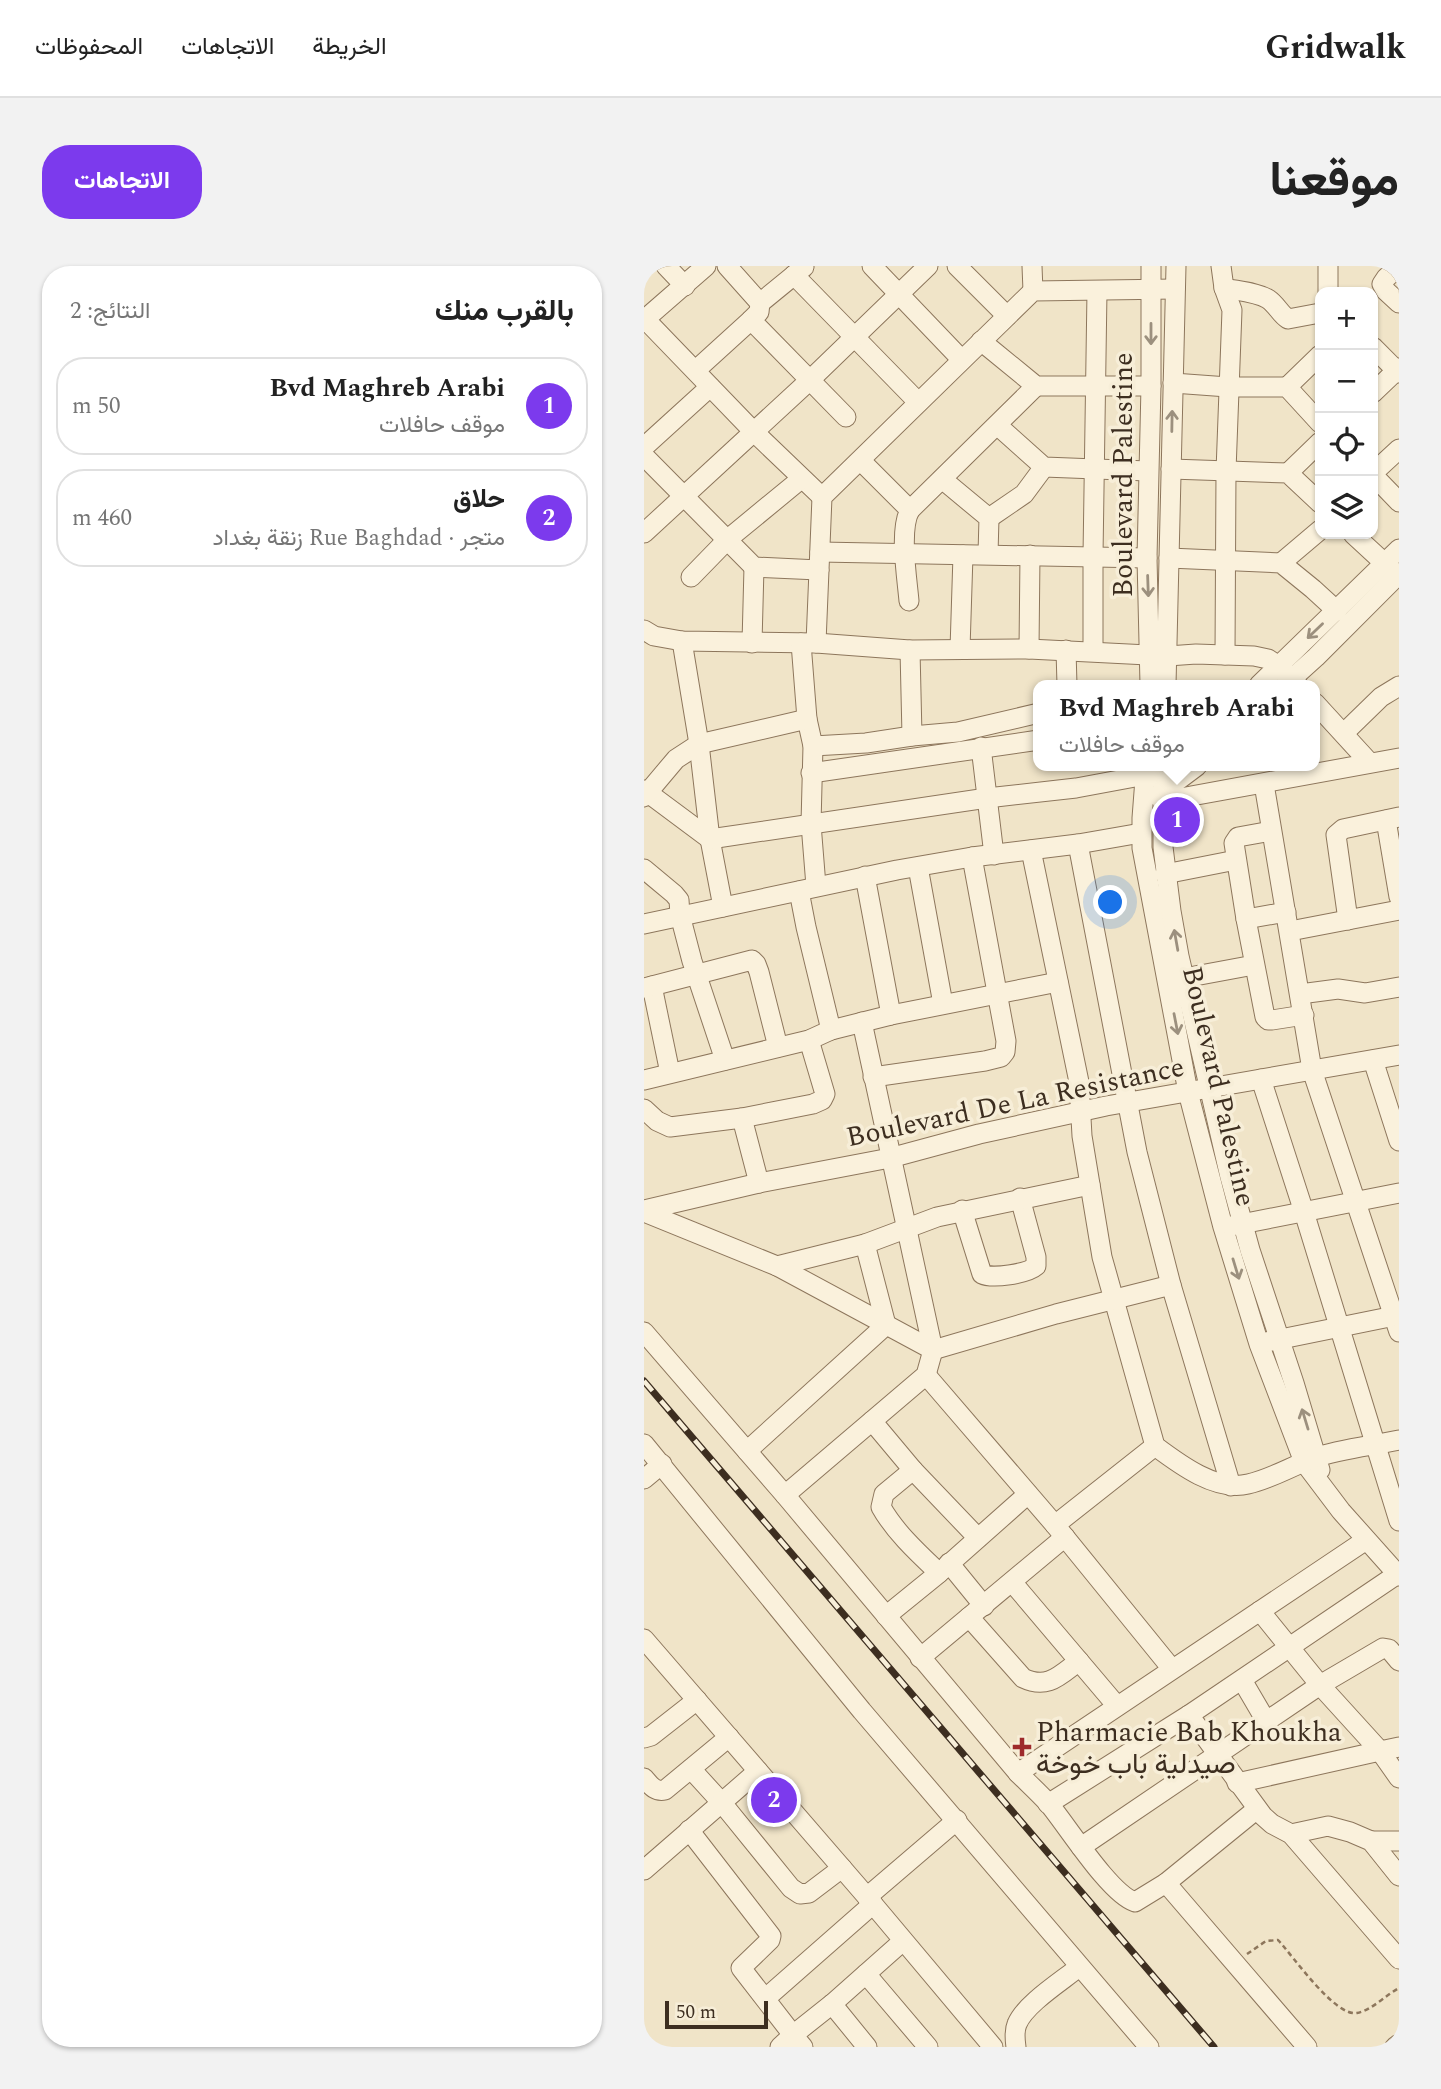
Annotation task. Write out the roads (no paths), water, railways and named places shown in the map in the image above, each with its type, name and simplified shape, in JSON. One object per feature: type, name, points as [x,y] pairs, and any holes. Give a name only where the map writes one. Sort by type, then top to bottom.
[{"type":"street","points":[[666,266],[685,286]]},
{"type":"street","points":[[706,266],[644,319],[753,431],[822,497]]},
{"type":"street","points":[[727,266],[755,312],[810,380],[846,417]]},
{"type":"street","points":[[872,266],[961,359]]},
{"type":"street","points":[[644,533],[810,380],[928,266]]},
{"type":"street","points":[[957,266],[1007,316]]},
{"type":"street","name":"Boulevard Palestine","points":[[1152,266],[1147,558],[1159,655],[1165,680]]},
{"type":"street","name":"Boulevard Palestine","points":[[1152,680],[1159,655],[1169,558],[1175,266]]},
{"type":"street","points":[[1221,266],[1224,288],[1232,310],[1226,471],[1225,655]]},
{"type":"street","points":[[1328,266],[1328,287]]},
{"type":"street","points":[[1399,266],[1382,284],[1399,303]]},
{"type":"street","points":[[696,370],[799,270],[855,336],[918,402]]},
{"type":"street","points":[[831,1030],[806,927],[813,746],[807,719],[809,643],[820,561],[822,497],[1007,316],[1030,275],[1097,291],[1175,289]]},
{"type":"street","points":[[1224,288],[1264,297],[1276,305],[1288,319],[1315,314]]},
{"type":"street","points":[[1093,651],[1097,291]]},
{"type":"street","points":[[981,341],[1036,386],[1151,386]]},
{"type":"street","points":[[1376,350],[1398,370],[1378,388]]},
{"type":"street","points":[[1172,383],[1287,387],[1315,360]]},
{"type":"street","points":[[909,601],[905,524],[910,510],[1036,386]]},
{"type":"street","points":[[644,447],[710,387]]},
{"type":"street","points":[[1287,387],[1315,418]]},
{"type":"street","points":[[997,425],[1044,467],[1148,471]]},
{"type":"street","points":[[1288,473],[1315,447]]},
{"type":"street","points":[[1378,469],[1399,449]]},
{"type":"street","points":[[644,456],[754,567],[752,643]]},
{"type":"street","points":[[860,461],[910,510]]},
{"type":"street","points":[[989,518],[1024,494],[1044,467]]},
{"type":"street","points":[[1171,469],[1288,473],[1315,498]]},
{"type":"street","points":[[1375,476],[1399,502]]},
{"type":"street","points":[[691,577],[728,539],[801,479]]},
{"type":"street","points":[[942,479],[989,518]]},
{"type":"street","points":[[988,554],[989,518]]},
{"type":"street","points":[[1281,563],[1315,534]]},
{"type":"street","points":[[1359,539],[1394,571]]},
{"type":"street","points":[[1289,679],[1394,571],[1399,549]]},
{"type":"street","points":[[754,567],[906,554],[1147,558]]},
{"type":"street","points":[[960,649],[963,555]]},
{"type":"street","points":[[1029,649],[1030,555]]},
{"type":"street","points":[[1169,558],[1281,563],[1337,611]]},
{"type":"street","points":[[1289,679],[1337,611],[1394,571]]},
{"type":"street","points":[[647,638],[809,643],[910,650],[1029,649],[1261,657],[1268,659],[1289,679]]},
{"type":"street","points":[[682,640],[699,744],[710,839],[723,907]]},
{"type":"street","points":[[910,650],[912,736]]},
{"type":"street","points":[[1066,650],[1067,680]]},
{"type":"street","points":[[1344,733],[1381,696],[1399,686]]},
{"type":"street","points":[[1320,708],[1369,762]]},
{"type":"street","points":[[813,746],[866,743],[958,732],[1033,714]]},
{"type":"street","points":[[807,719],[699,744],[682,754],[645,793],[710,839],[987,798],[1076,788],[1157,781],[1264,783],[1399,758]]},
{"type":"street","points":[[811,773],[1033,741]]},
{"type":"street","points":[[981,747],[995,855]]},
{"type":"street","points":[[1157,781],[1184,771]]},
{"type":"street","name":"Boulevard Palestine","points":[[1157,781],[1141,833],[1142,848],[1188,1092],[1223,1227],[1269,1342],[1310,1460],[1322,1485],[1341,1511],[1398,1574]]},
{"type":"street","name":"Boulevard Palestine","points":[[1157,781],[1166,874],[1184,978],[1258,1280],[1269,1342]]},
{"type":"street","points":[[1264,783],[1312,1070],[1397,1321],[1339,1327],[1269,1342]]},
{"type":"street","points":[[1348,919],[1336,835],[1343,829],[1393,819],[1399,897]]},
{"type":"street","points":[[1271,831],[1235,839],[1245,919],[1265,1017],[1272,1020],[1304,1015]]},
{"type":"street","points":[[644,924],[865,876],[972,857],[1141,833]]},
{"type":"street","points":[[1078,844],[1126,1102],[1144,1182],[1225,1478]]},
{"type":"street","points":[[1031,850],[1076,1069],[1082,1136],[1102,1257],[1155,1446],[1175,1461],[1225,1478],[1258,1482],[1310,1460],[1399,1440]]},
{"type":"street","points":[[873,1077],[960,1065],[1001,1057],[1005,1052],[1006,1041],[972,857]]},
{"type":"street","points":[[1166,874],[1236,860]]},
{"type":"street","points":[[918,867],[943,1004]]},
{"type":"street","points":[[644,869],[677,897],[696,975],[725,1060]]},
{"type":"street","points":[[865,876],[891,1015]]},
{"type":"street","points":[[1245,919],[1288,922],[1348,919],[1399,911]]},
{"type":"street","points":[[670,1073],[648,987],[747,960],[756,964],[778,1047]]},
{"type":"street","points":[[1184,978],[1254,965]]},
{"type":"street","points":[[644,1080],[809,1040],[831,1030],[891,1015],[1058,982]]},
{"type":"street","points":[[1300,993],[1338,989],[1365,993],[1399,987]]},
{"type":"street","points":[[785,1495],[926,1375],[933,1350],[862,1022]]},
{"type":"street","points":[[644,1109],[657,1121],[670,1127],[742,1118],[813,1104],[822,1100],[825,1094],[809,1040]]},
{"type":"street","name":"Boulevard De La Resistance","points":[[644,1211],[759,1183],[890,1158],[979,1134],[1126,1102],[1399,1055]]},
{"type":"street","points":[[1373,1060],[1399,1141]]},
{"type":"street","points":[[1261,1079],[1399,1521]]},
{"type":"street","points":[[742,1118],[759,1183]]},
{"type":"street","points":[[777,1266],[865,1244],[906,1227],[962,1210],[1090,1185]]},
{"type":"street","points":[[1223,1227],[1399,1193]]},
{"type":"street","points":[[962,1210],[982,1274],[990,1277],[1030,1271],[1036,1266],[1036,1257],[1020,1198]]},
{"type":"street","points":[[644,1211],[777,1266],[933,1350],[1171,1285]]},
{"type":"street","points":[[865,1244],[886,1325]]},
{"type":"street","points":[[747,1451],[886,1325]]},
{"type":"street","points":[[644,1332],[785,1495],[1018,1773],[1048,1804],[1120,1894],[1130,1901],[1141,1900],[1257,1809]]},
{"type":"street","points":[[926,1375],[1060,1531],[1172,1669]]},
{"type":"street","points":[[872,1421],[913,1470],[978,1538]]},
{"type":"street","points":[[644,1444],[862,1711],[1149,2047]]},
{"type":"street","points":[[920,1658],[1012,1582],[1060,1531],[1155,1446]]},
{"type":"street","points":[[644,1479],[662,1464]]},
{"type":"street","points":[[913,1470],[884,1494],[881,1507],[912,1546],[944,1568],[1023,1678],[1035,1684],[1054,1680],[1079,1661]]},
{"type":"street","points":[[886,1616],[1028,1494]]},
{"type":"street","points":[[1018,1773],[1366,1540]]},
{"type":"street","points":[[1048,1804],[1189,1715],[1398,1574]]},
{"type":"street","points":[[1012,1582],[1117,1706]]},
{"type":"street","points":[[1260,1611],[1320,1685],[1390,1749],[1399,1778]]},
{"type":"street","points":[[644,1639],[870,1900],[991,2045],[1079,1967]]},
{"type":"street","points":[[1081,1847],[1320,1685],[1385,1647],[1399,1661]]},
{"type":"street","points":[[1242,1680],[1266,1721]]},
{"type":"street","points":[[644,1738],[651,1736],[697,1699]]},
{"type":"street","points":[[1189,1715],[1257,1809],[1272,1824],[1291,1834],[1399,1959]]},
{"type":"street","points":[[644,1779],[659,1791],[665,1790],[729,1737]]},
{"type":"street","points":[[1237,1783],[1390,1749]]},
{"type":"street","points":[[691,1769],[796,1892],[804,1895],[808,1893],[842,1868]]},
{"type":"street","points":[[644,1870],[758,1771]]},
{"type":"street","points":[[766,1998],[957,1820]]},
{"type":"street","points":[[1291,1834],[1328,1826],[1371,1841],[1399,1841]]},
{"type":"street","points":[[690,1830],[771,1936],[741,1968],[766,1998],[792,2043],[903,1941]]},
{"type":"street","points":[[1371,1841],[1399,1876]]},
{"type":"street","points":[[1166,1883],[1307,2047]]},
{"type":"street","points":[[866,1974],[928,2047]]},
{"type":"street","points":[[832,2004],[867,2047]]},
{"type":"street","points":[[1016,2047],[1017,2023]]},
{"type":"railway","points":[[644,1381],[1214,2047]]},
{"type":"place","name":"Bvd Maghreb Arabi","points":[[1177,820]]},
{"type":"place","name":"Pharmacie Bab Khoukha صيدلية باب خوخة","points":[[1022,1747]]},
{"type":"place","name":"حلاق","points":[[774,1800]]}]
